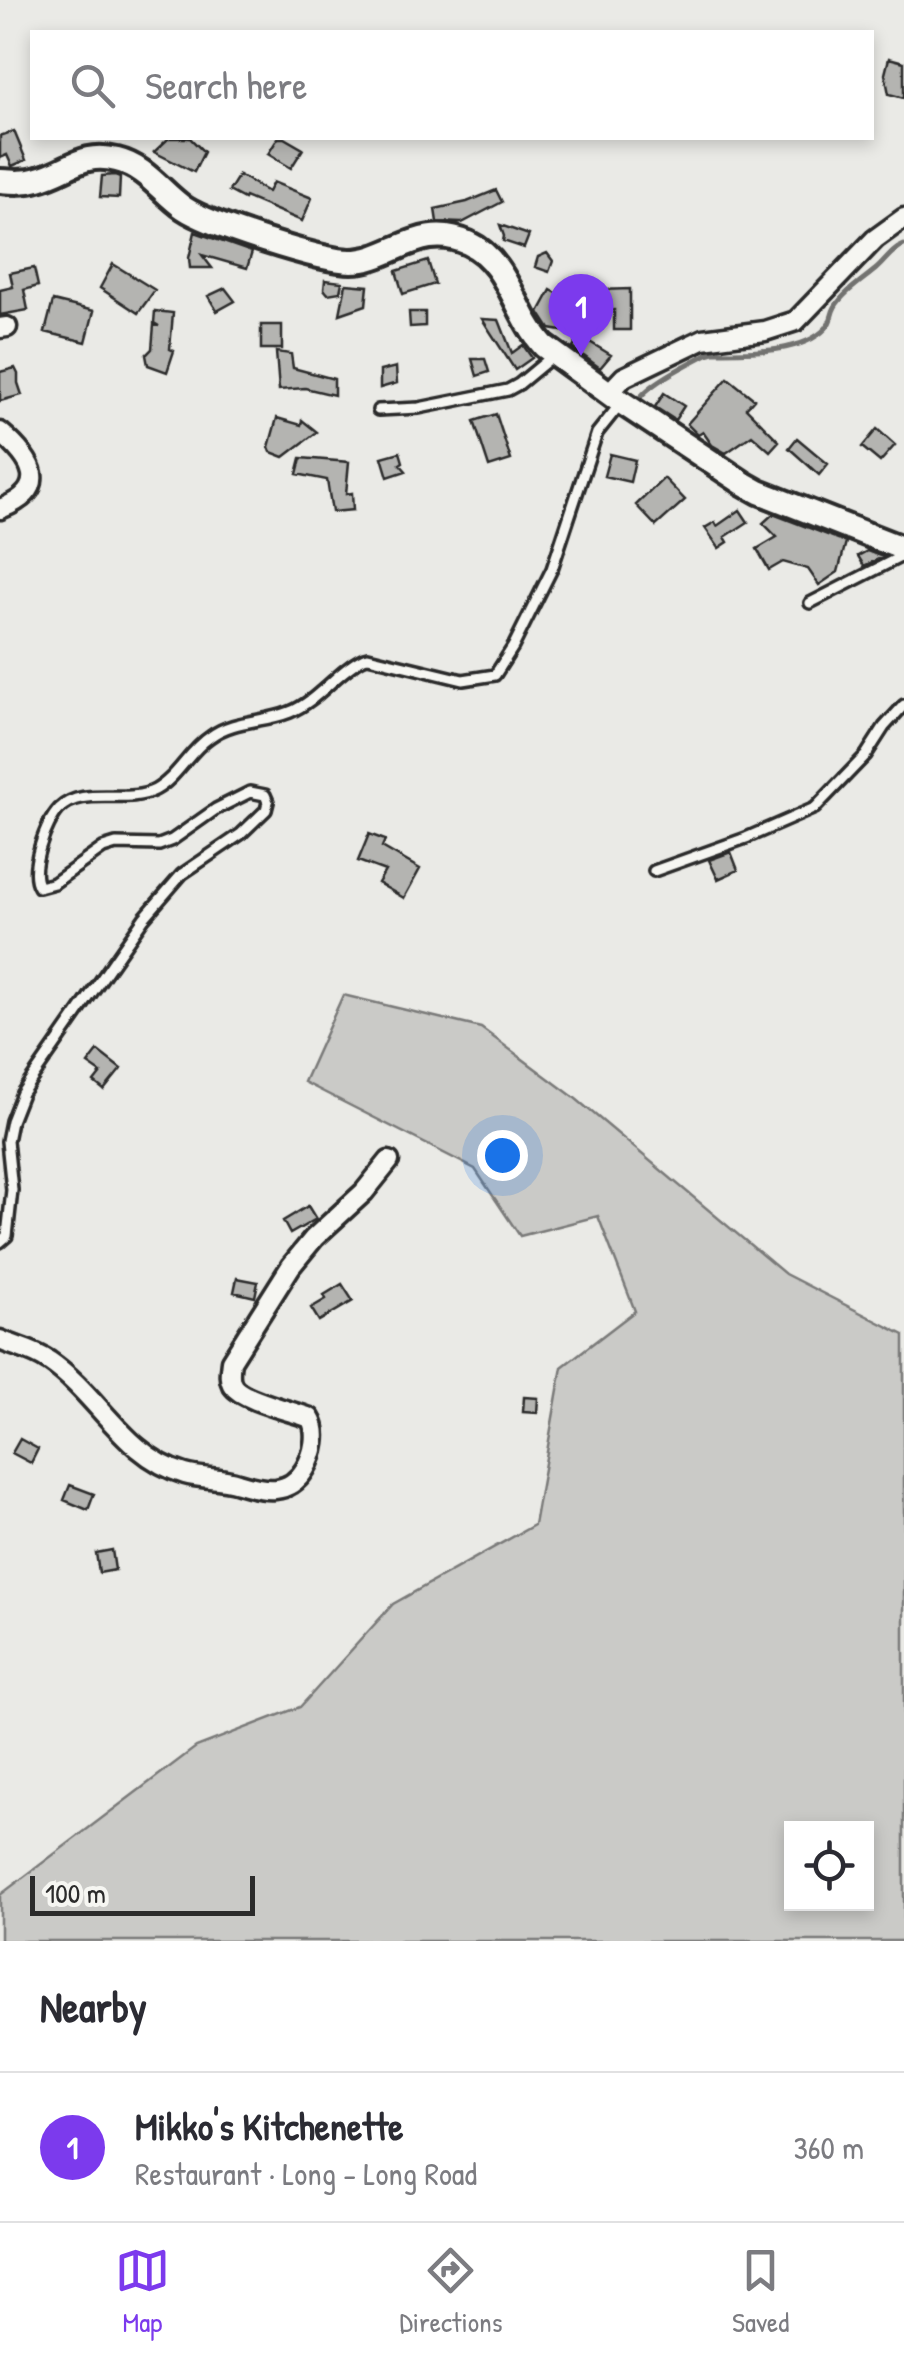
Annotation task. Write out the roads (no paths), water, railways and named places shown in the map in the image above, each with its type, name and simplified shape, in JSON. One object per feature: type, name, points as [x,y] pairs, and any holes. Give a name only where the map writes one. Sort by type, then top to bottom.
[{"type":"main road","points":[[0,180],[37,180],[86,158],[104,158],[137,167],[196,216],[328,257],[362,260],[423,238],[466,242],[498,268],[536,336],[554,354],[615,398],[742,484],[904,552]]},
{"type":"street","points":[[615,398],[624,378],[703,338],[765,331],[796,321],[875,239],[904,218]]},
{"type":"street","points":[[0,432],[27,459],[34,478],[24,498],[0,509]]},
{"type":"street","points":[[0,1340],[50,1362],[128,1440],[184,1474],[233,1481],[258,1490],[291,1485],[309,1462],[314,1423],[310,1418],[243,1395],[230,1380],[231,1362],[291,1266],[389,1161]]},
{"type":"lane","points":[[378,410],[419,408],[508,390],[554,354]]},
{"type":"lane","points":[[0,1242],[7,1236],[12,1190],[7,1141],[22,1093],[144,918],[182,874],[241,834],[266,810],[268,802],[265,795],[250,792],[172,840],[159,845],[116,844],[103,848],[54,883],[39,887],[35,869],[49,822],[61,806],[75,799],[133,796],[159,788],[206,739],[226,726],[288,713],[364,658],[463,680],[495,674],[552,569],[596,433],[615,398]]},
{"type":"lane","points":[[810,602],[904,552]]},
{"type":"lane","points":[[654,870],[746,838],[814,808],[866,755],[904,706]]},
{"type":"waterway","points":[[639,399],[660,380],[707,354],[773,350],[816,336],[828,325],[843,297],[904,245]]},
{"type":"place","name":"Mikko's Kitchenette","points":[[581,356]]}]
